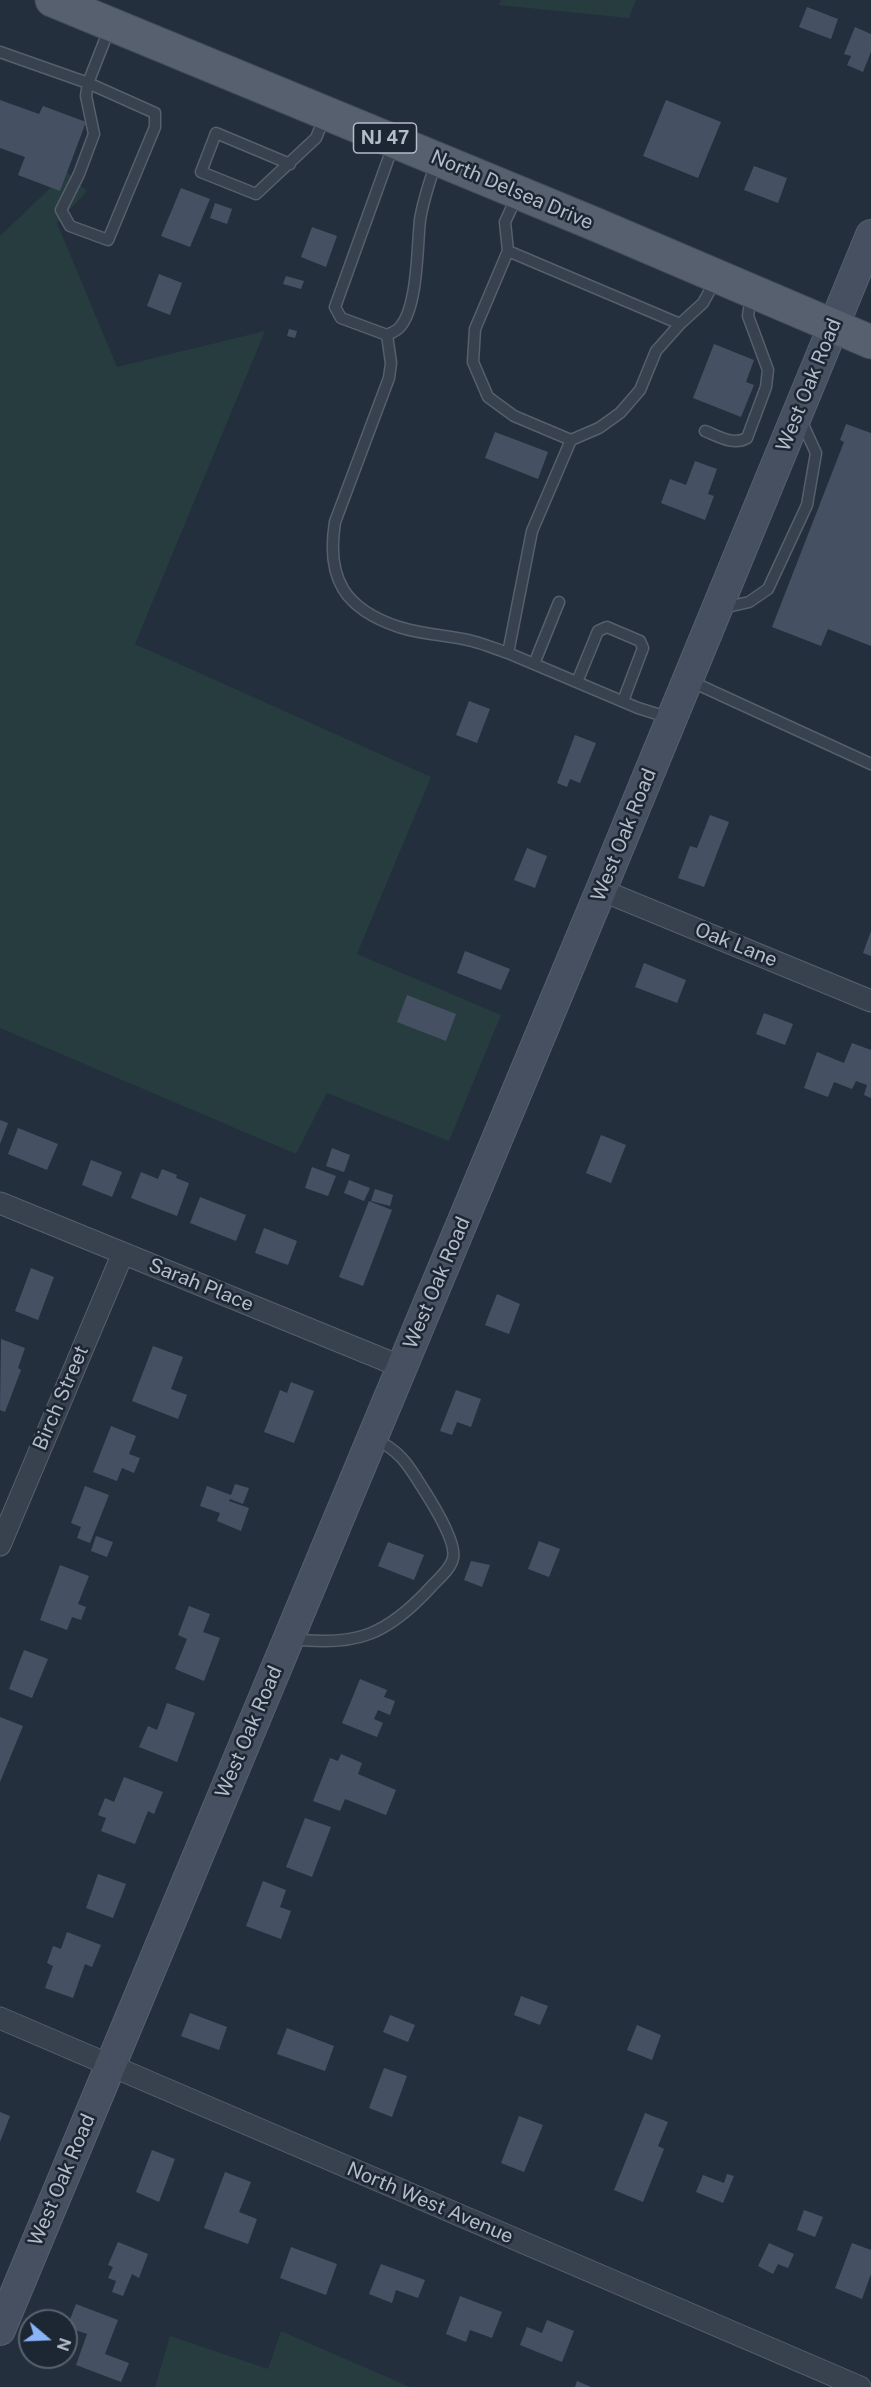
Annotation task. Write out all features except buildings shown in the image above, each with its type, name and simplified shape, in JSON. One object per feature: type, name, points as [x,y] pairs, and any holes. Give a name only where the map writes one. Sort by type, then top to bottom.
[{"type":"main road","name":"North Delsea Drive","points":[[52,0],[438,159],[871,342]]},
{"type":"street","name":"West Oak Road","points":[[0,2330],[601,890],[871,236]]},
{"type":"street","name":"Oak Lane","points":[[601,890],[871,1001]]},
{"type":"street","name":"Sarah Place","points":[[0,1203],[402,1367]]},
{"type":"street","name":"Birch Street","points":[[0,1545],[123,1253]]},
{"type":"street","name":"North West Avenue","points":[[0,2018],[860,2387]]},
{"type":"lane","points":[[0,52],[88,83],[155,113],[155,127],[108,240],[70,226],[61,210],[79,174],[94,134],[86,96],[88,83],[111,24]]},
{"type":"lane","points":[[290,164],[216,134],[201,172],[256,194],[290,164],[316,138],[326,113]]},
{"type":"lane","points":[[387,335],[341,318],[335,307],[395,142]]},
{"type":"lane","points":[[387,335],[399,328],[409,314],[425,196],[438,159]]},
{"type":"lane","points":[[519,193],[505,222],[508,251],[476,329],[473,362],[488,397],[514,416],[571,440]]},
{"type":"lane","points":[[508,251],[680,324]]},
{"type":"lane","points":[[508,653],[532,531],[571,440],[599,428],[620,413],[640,390],[656,351],[703,303],[717,276]]},
{"type":"lane","points":[[705,431],[732,441],[741,442],[747,438],[766,387],[768,370],[747,316],[752,292]]},
{"type":"lane","points":[[387,335],[391,363],[389,378],[336,522],[332,546],[334,570],[342,588],[357,605],[377,618],[400,628],[472,641],[508,653],[672,719]]},
{"type":"lane","points":[[716,610],[749,602],[768,589],[807,505],[816,453],[798,412]]},
{"type":"lane","points":[[534,664],[559,602]]},
{"type":"lane","points":[[577,682],[598,631],[607,627],[640,641],[643,648],[623,701]]},
{"type":"lane","points":[[688,680],[871,764]]},
{"type":"lane","points":[[288,1639],[323,1643],[343,1642],[353,1641],[380,1630],[427,1591],[447,1569],[453,1558],[452,1547],[438,1510],[404,1458],[388,1445],[372,1439]]},
{"type":"green space","points":[[501,0],[636,0],[629,18],[499,5]]},
{"type":"green space","points":[[67,172],[87,191],[57,223],[117,367],[265,331],[135,644],[431,777],[357,954],[501,1015],[449,1141],[327,1093],[296,1154],[0,1028],[0,236]]},
{"type":"green space","points":[[281,2331],[410,2387],[155,2387],[170,2336],[268,2369]]}]
